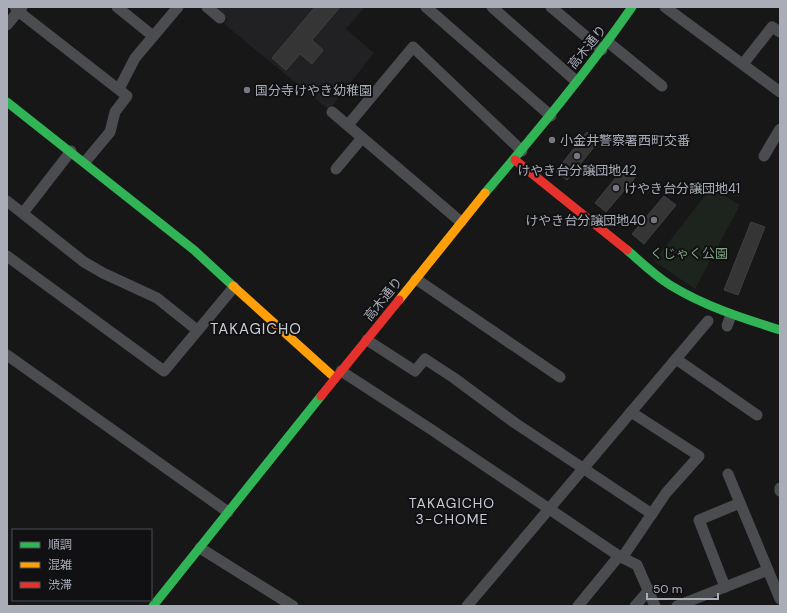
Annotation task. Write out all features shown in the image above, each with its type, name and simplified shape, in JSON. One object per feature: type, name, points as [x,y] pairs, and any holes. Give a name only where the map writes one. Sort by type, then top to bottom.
[{"type":"street","points":[[118,7],[153,36]]},
{"type":"street","points":[[119,89],[135,58],[178,7]]},
{"type":"street","points":[[206,7],[220,18]]},
{"type":"street","points":[[426,7],[551,116]]},
{"type":"street","points":[[492,7],[576,82]]},
{"type":"street","points":[[551,7],[662,86]]},
{"type":"street","points":[[665,7],[780,92]]},
{"type":"street","points":[[7,25],[19,8],[23,15],[127,96],[115,112],[110,132],[85,162]]},
{"type":"street","name":"高木通り","points":[[153,606],[461,222],[551,116],[605,46],[629,8]]},
{"type":"street","points":[[743,64],[772,27],[780,32]]},
{"type":"street","points":[[348,126],[412,48],[522,151]]},
{"type":"street","points":[[7,102],[85,162],[194,250],[234,287],[338,374],[432,430],[620,557],[637,565],[655,606]]},
{"type":"street","points":[[332,112],[461,222]]},
{"type":"street","points":[[764,156],[780,129]]},
{"type":"street","points":[[336,169],[362,138]]},
{"type":"street","points":[[23,213],[71,151]]},
{"type":"street","points":[[515,160],[658,278],[690,297],[731,315],[780,330]]},
{"type":"street","points":[[7,201],[84,262],[103,273],[157,298],[197,330]]},
{"type":"street","points":[[7,256],[164,371],[234,287]]},
{"type":"street","points":[[416,279],[560,377]]},
{"type":"street","points":[[727,326],[731,315]]},
{"type":"street","points":[[467,606],[708,321]]},
{"type":"street","points":[[367,340],[415,371],[425,359],[454,378],[515,423],[652,514]]},
{"type":"street","points":[[7,354],[228,512]]},
{"type":"street","points":[[676,359],[757,415]]},
{"type":"street","points":[[578,606],[620,557],[666,493],[699,456],[632,412]]},
{"type":"street","points":[[728,474],[780,599]]},
{"type":"street","points":[[725,587],[699,520],[740,503]]},
{"type":"street","points":[[200,548],[289,605]]},
{"type":"street","points":[[677,606],[696,602],[725,587],[768,570]]},
{"type":"street","points":[[636,606],[649,590]]},
{"type":"shaded area","points":[[213,7],[365,7],[346,29],[374,53],[329,110],[224,24],[228,19]]},
{"type":"green space","name":"くじゃく公園","points":[[711,188],[740,205],[695,289],[654,261]]},
{"type":"building","points":[[315,7],[340,7],[312,40],[323,50],[312,64],[300,54],[286,70],[272,58]]},
{"type":"building","name":"けやき台分譲団地42","points":[[587,132],[599,141],[567,180],[556,171]]},
{"type":"building","name":"けやき台分譲団地41","points":[[627,164],[638,174],[606,212],[595,203]]},
{"type":"building","name":"けやき台分譲団地40","points":[[664,196],[676,205],[644,244],[632,234]]},
{"type":"building","points":[[751,222],[765,227],[738,295],[724,290]]},
{"type":"traffic: fast","points":[[485,193],[579,79],[632,7]]},
{"type":"traffic: fast","points":[[7,102],[194,250],[233,286]]},
{"type":"traffic: fast","points":[[627,250],[658,277],[696,299],[724,311],[780,330]]},
{"type":"traffic: fast","points":[[153,606],[321,396]]},
{"type":"traffic: slow","points":[[399,300],[485,193]]},
{"type":"traffic: slow","points":[[233,286],[335,378]]},
{"type":"traffic: jam","points":[[515,160],[627,250]]},
{"type":"traffic: jam","points":[[321,396],[399,300]]},
{"type":"place","name":"国分寺けやき幼稚園","points":[[247,90]]},
{"type":"place","name":"小金井警察署西町交番","points":[[552,140]]},
{"type":"place","name":"けやき台分譲団地42","points":[[577,156]]},
{"type":"place","name":"けやき台分譲団地41","points":[[616,188]]},
{"type":"place","name":"けやき台分譲団地40","points":[[654,220]]},
{"type":"district","name":"TAKAGICHO","points":[[256,329]]},
{"type":"district","name":"TAKAGICHO 3-CHOME","points":[[452,512]]}]
